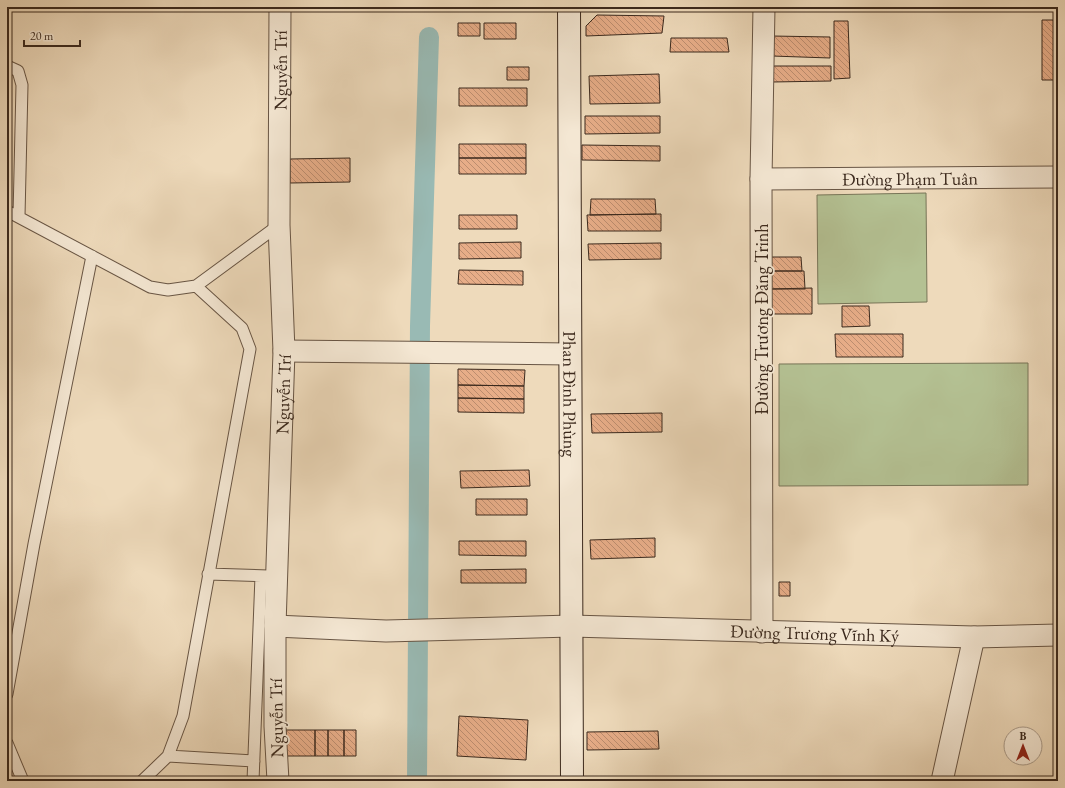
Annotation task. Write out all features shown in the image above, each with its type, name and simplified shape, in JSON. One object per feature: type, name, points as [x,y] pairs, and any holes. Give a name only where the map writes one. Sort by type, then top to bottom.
[{"type":"street","name":"Nguyễn Trí","points":[[278,781],[275,726],[275,626],[269,576],[284,351],[279,225],[280,7]]},
{"type":"street","name":"Phan Đình Phùng","points":[[570,7],[572,781]]},
{"type":"street","name":"Đường Trương Đăng Trinh","points":[[762,632],[761,179],[764,7]]},
{"type":"street","name":"Đường Phạm Tuân","points":[[761,179],[1058,177]]},
{"type":"street","points":[[284,351],[570,354]]},
{"type":"street","name":"Đường Trương Vĩnh Ký","points":[[275,626],[386,631],[571,626],[974,637],[1058,635]]},
{"type":"street","points":[[942,781],[974,637]]},
{"type":"lane","points":[[7,66],[18,71],[22,85],[19,216]]},
{"type":"lane","points":[[7,211],[19,216],[150,287],[168,290],[196,286],[279,225]]},
{"type":"lane","points":[[7,694],[36,536],[92,256]]},
{"type":"lane","points":[[145,781],[168,756],[183,716],[250,349],[242,328],[196,286]]},
{"type":"lane","points":[[208,574],[269,576],[253,781]]},
{"type":"lane","points":[[7,743],[23,781]]},
{"type":"lane","points":[[168,756],[254,761]]},
{"type":"green space","points":[[926,193],[927,302],[818,304],[817,195]]},
{"type":"green space","points":[[1028,363],[1028,485],[779,486],[779,364]]},
{"type":"building","points":[[597,15],[664,16],[662,33],[586,36],[586,26]]},
{"type":"building","points":[[1042,20],[1058,20],[1058,80],[1042,80]]},
{"type":"building","points":[[834,21],[848,21],[850,78],[834,79]]},
{"type":"building","points":[[458,23],[480,23],[480,36],[458,36]]},
{"type":"building","points":[[484,23],[516,23],[516,39],[484,39]]},
{"type":"building","points":[[772,36],[830,37],[830,58],[772,56]]},
{"type":"building","points":[[671,38],[727,38],[729,52],[670,52]]},
{"type":"building","points":[[772,66],[831,66],[831,81],[772,82]]},
{"type":"building","points":[[507,67],[529,67],[529,80],[507,80]]},
{"type":"building","points":[[659,74],[660,103],[590,104],[589,76]]},
{"type":"building","points":[[459,88],[527,88],[527,106],[459,106]]},
{"type":"building","points":[[585,116],[660,116],[660,133],[585,134]]},
{"type":"building","points":[[459,144],[526,144],[526,158],[459,158]]},
{"type":"building","points":[[582,145],[660,146],[660,161],[582,160]]},
{"type":"building","points":[[350,158],[350,182],[290,183],[290,159]]},
{"type":"building","points":[[459,158],[526,158],[526,174],[459,174]]},
{"type":"building","points":[[591,199],[655,199],[656,214],[590,215]]},
{"type":"building","points":[[661,214],[661,231],[588,231],[587,215]]},
{"type":"building","points":[[459,215],[517,215],[517,229],[459,229]]},
{"type":"building","points":[[521,242],[521,258],[459,259],[459,243]]},
{"type":"building","points":[[661,243],[661,259],[589,260],[588,244]]},
{"type":"building","points":[[771,257],[801,257],[802,271],[771,271]]},
{"type":"building","points":[[459,270],[523,271],[523,285],[458,284]]},
{"type":"building","points":[[769,271],[804,271],[805,289],[770,289]]},
{"type":"building","points":[[812,288],[812,314],[771,314],[770,289]]},
{"type":"building","points":[[842,306],[869,306],[870,326],[842,327]]},
{"type":"building","points":[[835,334],[903,334],[903,357],[836,357]]},
{"type":"building","points":[[458,369],[525,370],[524,386],[458,385]]},
{"type":"building","points":[[458,385],[524,386],[524,399],[458,398]]},
{"type":"building","points":[[458,398],[524,399],[524,413],[458,412]]},
{"type":"building","points":[[662,413],[662,432],[592,433],[591,414]]},
{"type":"building","points":[[529,470],[530,486],[461,488],[460,471]]},
{"type":"building","points":[[476,499],[527,499],[527,515],[476,515]]},
{"type":"building","points":[[655,538],[655,557],[591,559],[590,540]]},
{"type":"building","points":[[459,541],[526,541],[526,556],[459,555]]},
{"type":"building","points":[[526,569],[526,583],[461,583],[461,570]]},
{"type":"building","points":[[779,582],[790,582],[790,596],[779,596]]},
{"type":"building","points":[[459,716],[528,720],[526,760],[457,756]]},
{"type":"building","points":[[286,730],[315,730],[315,756],[286,756]]},
{"type":"building","points":[[315,730],[328,730],[328,756],[315,756]]},
{"type":"building","points":[[328,730],[344,730],[344,756],[328,756]]},
{"type":"building","points":[[344,730],[356,730],[356,756],[344,756]]},
{"type":"building","points":[[658,731],[659,749],[587,750],[587,732]]},
{"type":"waterway","points":[[417,781],[420,326],[429,37]]}]
